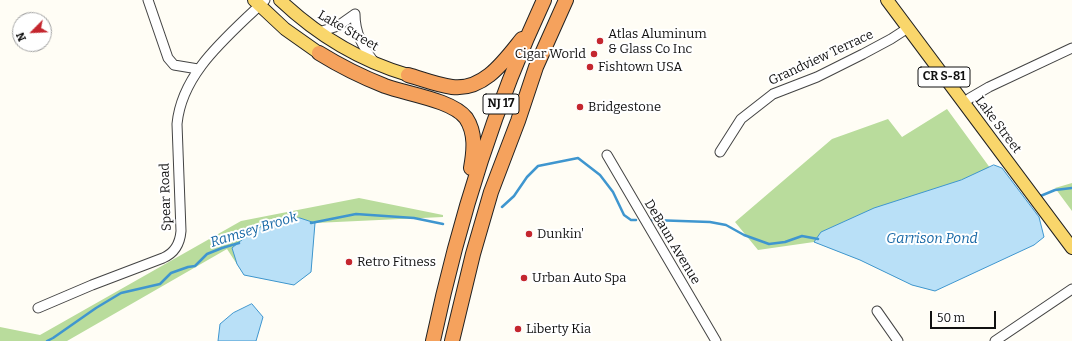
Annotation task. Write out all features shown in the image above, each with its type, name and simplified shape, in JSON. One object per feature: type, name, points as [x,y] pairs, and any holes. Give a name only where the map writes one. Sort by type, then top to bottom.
[{"type":"highway","name":"NJ 17","points":[[433,341],[451,260],[481,158],[515,67],[544,0]]},
{"type":"highway","name":"NJ 17","points":[[452,341],[473,254],[491,192],[518,121],[536,67],[566,1]]},
{"type":"highway","points":[[408,75],[454,87],[473,85],[491,74],[532,28]]},
{"type":"highway","points":[[319,53],[370,80],[401,91],[447,104],[461,113],[471,127],[474,146],[465,210]]},
{"type":"main road","name":"Lake Street","points":[[280,0],[295,14],[319,32],[345,48],[374,62],[408,75]]},
{"type":"main road","name":"Lake Street","points":[[887,0],[1072,248]]},
{"type":"main road","points":[[260,2],[285,29],[319,53]]},
{"type":"street","points":[[148,0],[168,58],[174,66],[198,69]]},
{"type":"street","name":"Spear Road","points":[[38,308],[92,285],[163,258],[172,253],[178,246],[181,231],[177,152],[178,116],[185,92],[198,69],[208,57],[260,2]]},
{"type":"street","points":[[319,32],[338,26],[355,14],[356,27],[360,40],[374,62]]},
{"type":"street","name":"Grandview Terrace","points":[[720,152],[741,118],[773,94],[817,77],[869,51],[908,28]]},
{"type":"street","points":[[964,103],[989,87],[1072,48]]},
{"type":"street","name":"DeBaun Avenue","points":[[607,155],[716,341]]},
{"type":"street","points":[[995,341],[1072,289]]},
{"type":"street","points":[[877,311],[898,341]]},
{"type":"green space","points":[[947,109],[1034,228],[935,291],[912,285],[860,260],[814,242],[758,250],[735,222],[832,139],[888,119],[902,137]]},
{"type":"green space","points":[[1072,183],[1072,211],[1055,188]]},
{"type":"green space","points":[[359,198],[443,215],[443,217],[315,223],[311,272],[294,285],[244,275],[227,249],[67,341],[0,341],[0,327],[40,335],[241,221]]},
{"type":"water","name":"Garrison Pond","points":[[994,165],[1002,168],[1039,217],[1044,237],[1034,245],[935,291],[912,285],[860,260],[814,242],[821,232],[874,208],[961,180]]},
{"type":"water","points":[[300,218],[315,223],[311,272],[294,285],[244,275],[237,264],[232,248],[266,223]]},
{"type":"water","points":[[252,304],[263,317],[256,341],[218,341],[220,324],[233,313]]},
{"type":"waterway","name":"Ramsey Brook","points":[[502,207],[514,196],[527,177],[538,166],[578,158],[600,175],[613,192],[624,215],[631,220],[636,220]]},
{"type":"waterway","name":"Ramsey Brook","points":[[1038,197],[1055,190],[1072,188]]},
{"type":"waterway","name":"Ramsey Brook","points":[[311,223],[356,214],[414,218],[443,224]]},
{"type":"waterway","name":"Ramsey Brook","points":[[652,220],[710,222],[726,225],[744,235],[769,244],[785,242],[802,236],[818,239]]},
{"type":"waterway","name":"Ramsey Brook","points":[[47,341],[121,293],[160,284],[171,273],[195,266],[207,254],[239,243]]},
{"type":"place","name":"Atlas Aluminum & Glass Co Inc","points":[[600,41]]},
{"type":"place","name":"Cigar World","points":[[594,54]]},
{"type":"place","name":"Fishtown USA","points":[[590,67]]},
{"type":"place","name":"Bridgestone","points":[[580,107]]},
{"type":"place","name":"Dunkin'","points":[[529,234]]},
{"type":"place","name":"Retro Fitness","points":[[349,262]]},
{"type":"place","name":"Urban Auto Spa","points":[[524,278]]},
{"type":"place","name":"Liberty Kia","points":[[518,329]]}]
